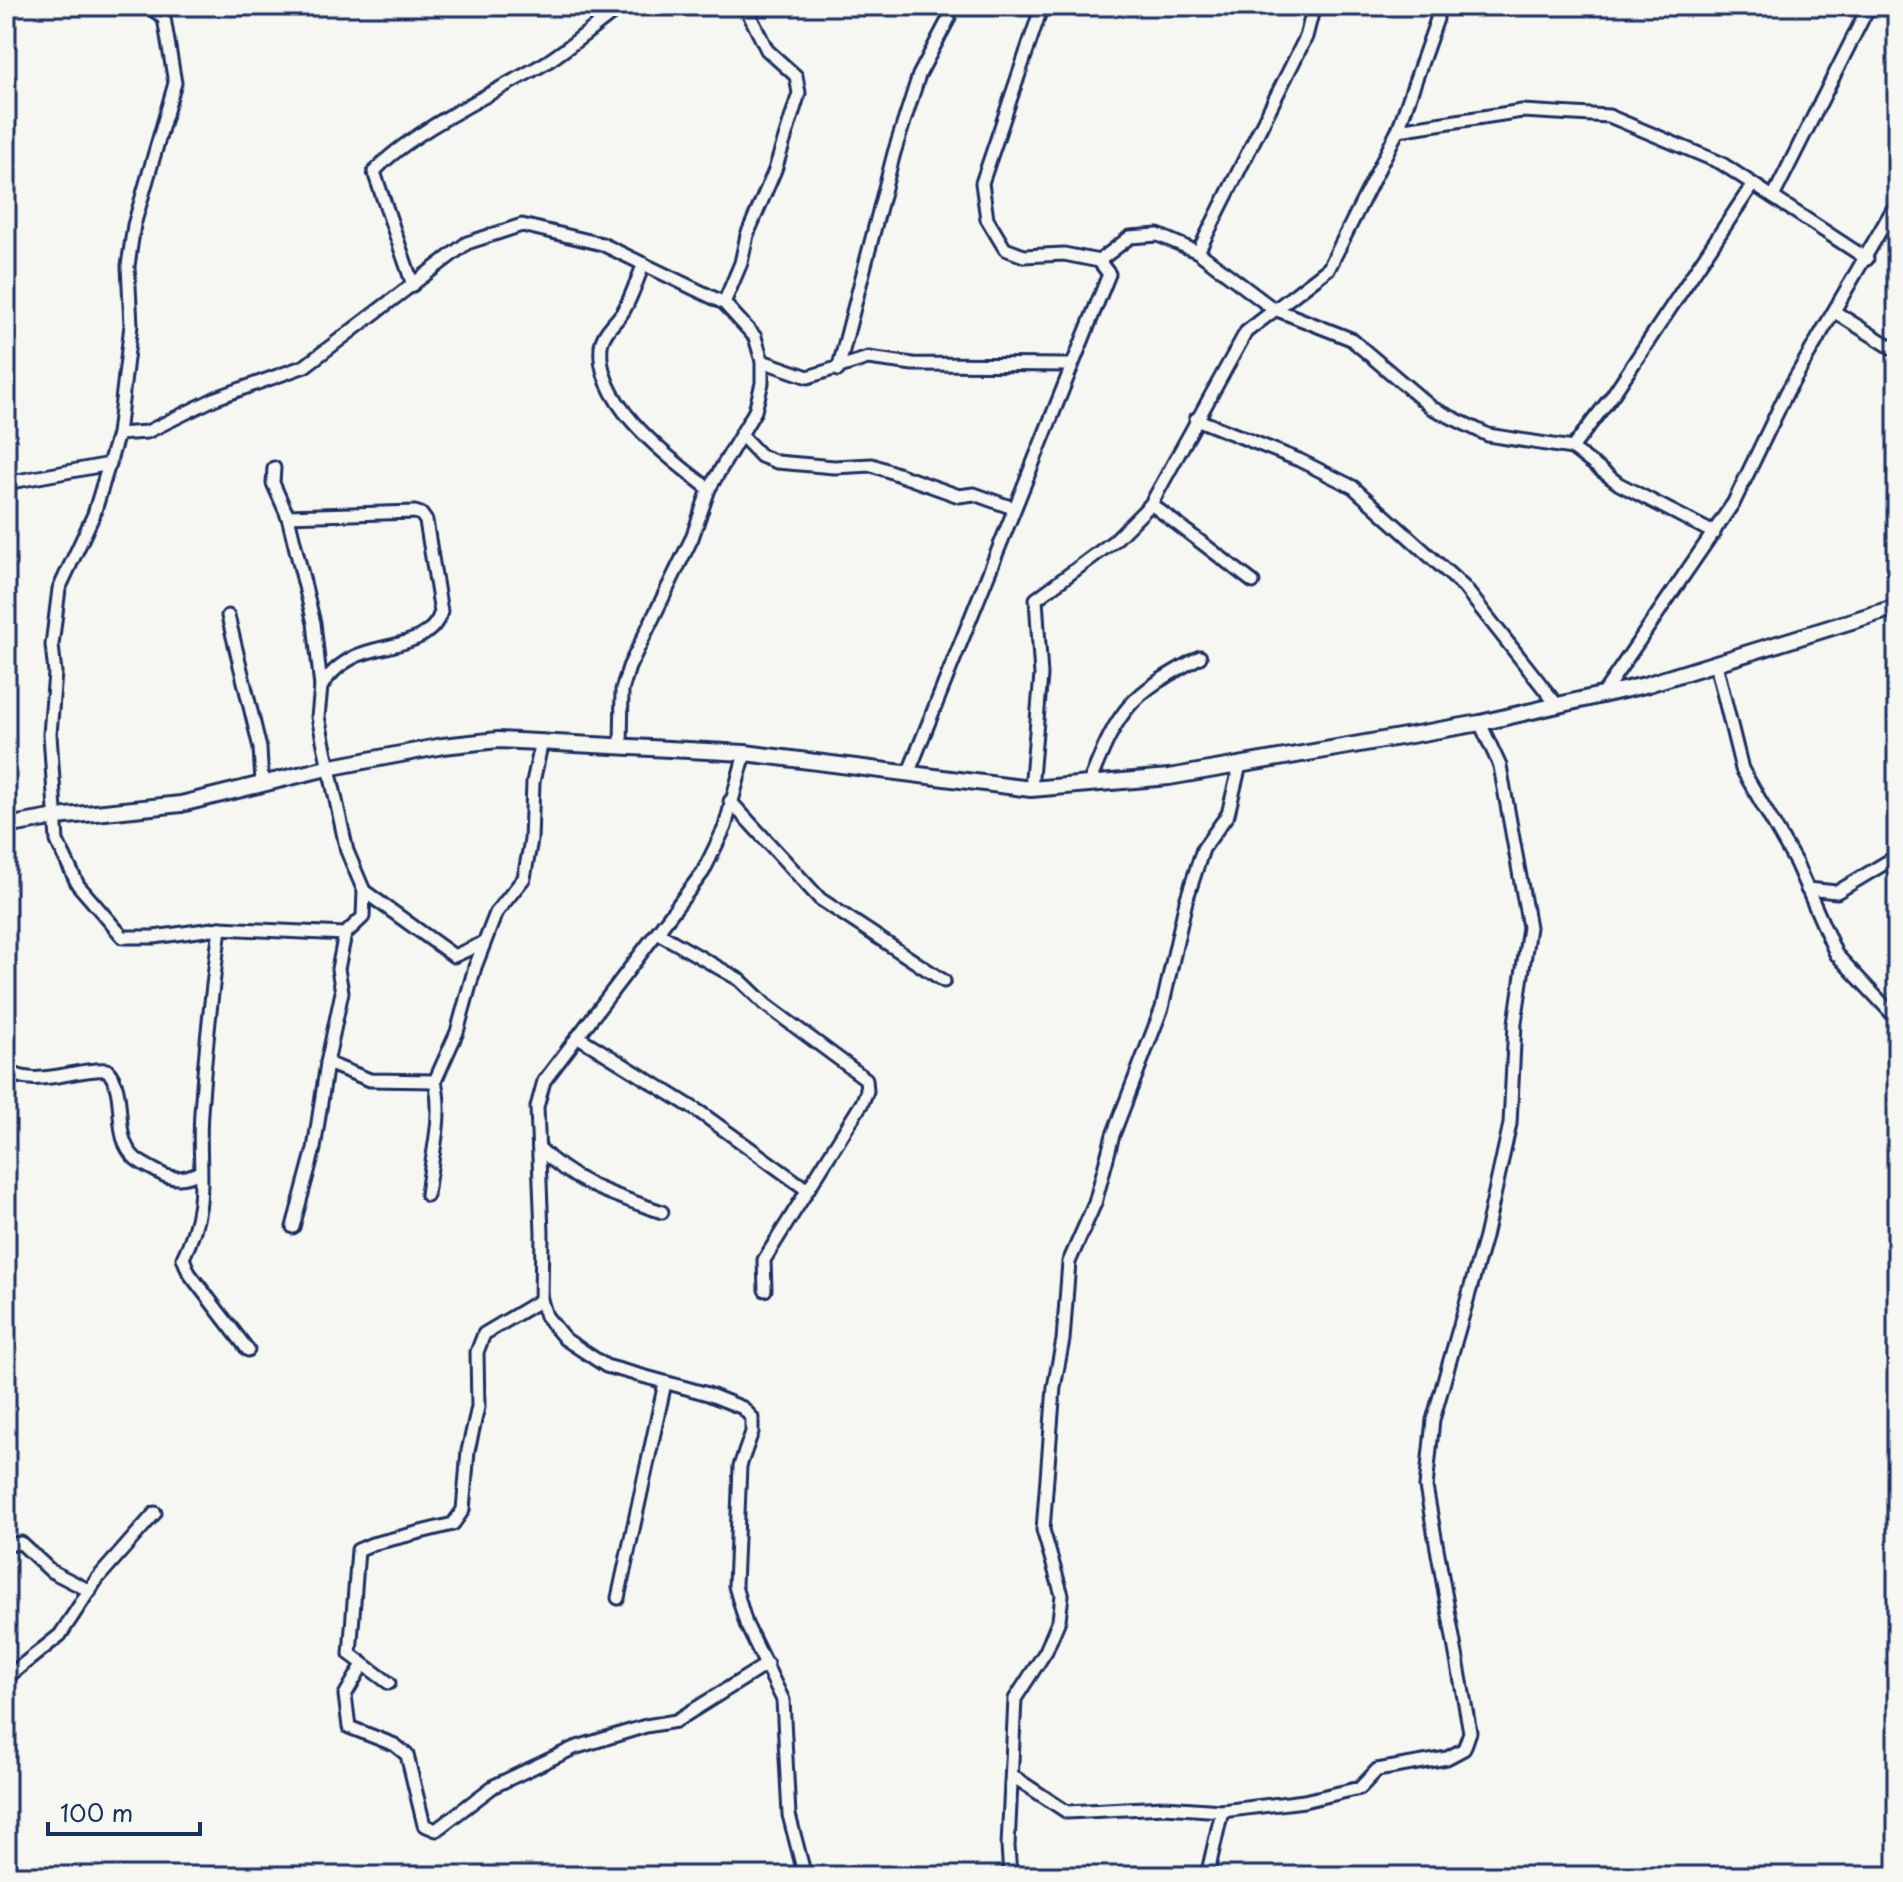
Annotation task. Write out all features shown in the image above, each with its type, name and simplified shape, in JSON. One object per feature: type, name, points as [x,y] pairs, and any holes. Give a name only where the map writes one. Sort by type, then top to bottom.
[{"type":"street","points":[[147,6],[162,11],[175,83],[134,225],[128,266],[131,325],[118,434],[94,514],[59,589],[54,611],[50,734],[57,841],[78,885],[123,937],[154,937],[220,928],[345,934]]},
{"type":"street","points":[[413,285],[374,172],[384,160],[550,59],[622,6]]},
{"type":"street","points":[[724,303],[741,263],[747,235],[775,170],[799,93],[796,76],[767,50],[745,6]]},
{"type":"street","points":[[908,774],[1109,274],[1099,261],[1064,254],[1024,256],[1005,249],[987,219],[982,183],[1042,6]]},
{"type":"street","points":[[1198,252],[1306,37],[1314,6]]},
{"type":"street","points":[[1031,789],[1041,675],[1036,599],[1114,541],[1151,504],[1246,332],[1272,308],[1329,268],[1398,130],[1437,19],[1436,6]]},
{"type":"street","points":[[1773,197],[1869,6]]},
{"type":"street","points":[[838,370],[914,88],[949,18]]},
{"type":"street","points":[[1398,130],[1522,111],[1609,116],[1721,163],[1867,259]]},
{"type":"street","points":[[1572,448],[1612,396],[1753,184]]},
{"type":"street","points":[[1602,695],[1734,502],[1787,392],[1867,259],[1897,202]]},
{"type":"street","points":[[118,434],[147,432],[216,398],[305,366],[467,243],[522,225],[602,244],[724,303],[755,337],[762,361],[759,397],[742,436],[709,489],[692,538],[629,667],[622,690],[621,745]]},
{"type":"street","points":[[1099,261],[1130,237],[1158,235],[1198,252],[1272,308],[1351,339],[1432,408],[1488,435],[1572,448],[1619,484],[1714,533]]},
{"type":"street","points":[[644,264],[623,311],[601,345],[603,364],[618,402],[647,441],[709,489]]},
{"type":"street","points":[[1835,312],[1897,351]]},
{"type":"street","points":[[762,361],[808,377],[868,358],[913,364],[1070,365]]},
{"type":"street","points":[[1196,419],[1299,460],[1353,487],[1464,587],[1557,705]]},
{"type":"street","points":[[742,436],[761,456],[777,462],[834,467],[872,465],[959,496],[974,494],[1013,508]]},
{"type":"street","points":[[6,483],[110,464]]},
{"type":"street","points":[[274,468],[273,483],[287,516],[314,623],[321,687],[318,717],[327,768],[347,851],[364,891],[363,917],[345,934],[338,969],[342,992],[314,1149],[293,1227]]},
{"type":"street","points":[[1151,504],[1253,582]]},
{"type":"street","points":[[287,516],[415,512],[426,521],[441,612],[438,622],[415,638],[357,656],[332,670],[321,687]]},
{"type":"street","points":[[6,826],[57,817],[181,804],[327,768],[443,746],[542,741],[745,753],[1031,789],[1090,781],[1169,777],[1480,723],[1602,695],[1716,664],[1897,607]]},
{"type":"street","points":[[228,616],[260,748],[262,783]]},
{"type":"street","points":[[1090,781],[1112,727],[1132,702],[1147,686],[1200,657]]},
{"type":"street","points":[[1716,664],[1742,769],[1807,889],[1836,954],[1897,1019]]},
{"type":"street","points":[[1014,1777],[1067,1812],[1165,1807],[1222,1811],[1304,1801],[1360,1788],[1377,1770],[1447,1758],[1464,1749],[1470,1732],[1426,1487],[1433,1420],[1485,1237],[1510,1124],[1515,1023],[1529,927],[1500,766],[1480,723]]},
{"type":"street","points":[[427,1195],[441,1112],[435,1081],[457,1032],[471,980],[496,913],[524,878],[531,840],[533,782],[542,741]]},
{"type":"street","points":[[745,753],[725,827],[703,872],[580,1038],[544,1081],[537,1107],[541,1300],[546,1316],[565,1339],[606,1366],[731,1403],[743,1408],[752,1418],[752,1432],[740,1466],[735,1586],[746,1624],[783,1700],[789,1815],[805,1876]]},
{"type":"street","points":[[1010,1876],[1008,1846],[1014,1777],[1015,1699],[1046,1651],[1059,1620],[1062,1595],[1043,1530],[1054,1387],[1063,1340],[1069,1262],[1095,1203],[1113,1135],[1162,1008],[1186,901],[1203,849],[1228,814],[1240,765]]},
{"type":"street","points":[[730,801],[820,899],[944,981]]},
{"type":"street","points":[[1807,889],[1827,894],[1837,892],[1897,856]]},
{"type":"street","points":[[364,891],[454,956],[471,980]]},
{"type":"street","points":[[220,928],[206,1032],[200,1172],[202,1204],[198,1227],[183,1258],[189,1273],[248,1350]]},
{"type":"street","points":[[658,933],[740,980],[766,1005],[866,1079],[867,1091],[862,1103],[764,1260],[765,1290]]},
{"type":"street","points":[[454,956],[484,942]]},
{"type":"street","points":[[580,1038],[701,1113],[806,1189]]},
{"type":"street","points":[[327,1063],[370,1080],[435,1081]]},
{"type":"street","points":[[6,1069],[13,1076],[32,1079],[107,1070],[116,1079],[121,1125],[134,1157],[168,1178],[187,1178],[200,1172]]},
{"type":"street","points":[[539,1148],[561,1170],[581,1183],[662,1212]]},
{"type":"street","points":[[389,1683],[362,1666],[350,1654],[358,1550],[453,1524],[463,1510],[468,1451],[478,1407],[477,1352],[484,1334],[541,1300]]},
{"type":"street","points":[[618,1598],[665,1383]]},
{"type":"street","points":[[6,1678],[60,1635],[90,1591],[155,1513]]},
{"type":"street","points":[[6,1545],[21,1543],[51,1571],[90,1591]]},
{"type":"street","points":[[362,1666],[345,1695],[349,1727],[395,1745],[407,1755],[424,1825],[436,1830],[494,1786],[574,1748],[646,1726],[676,1721],[767,1664]]},
{"type":"street","points":[[1207,1876],[1222,1811]]}]
